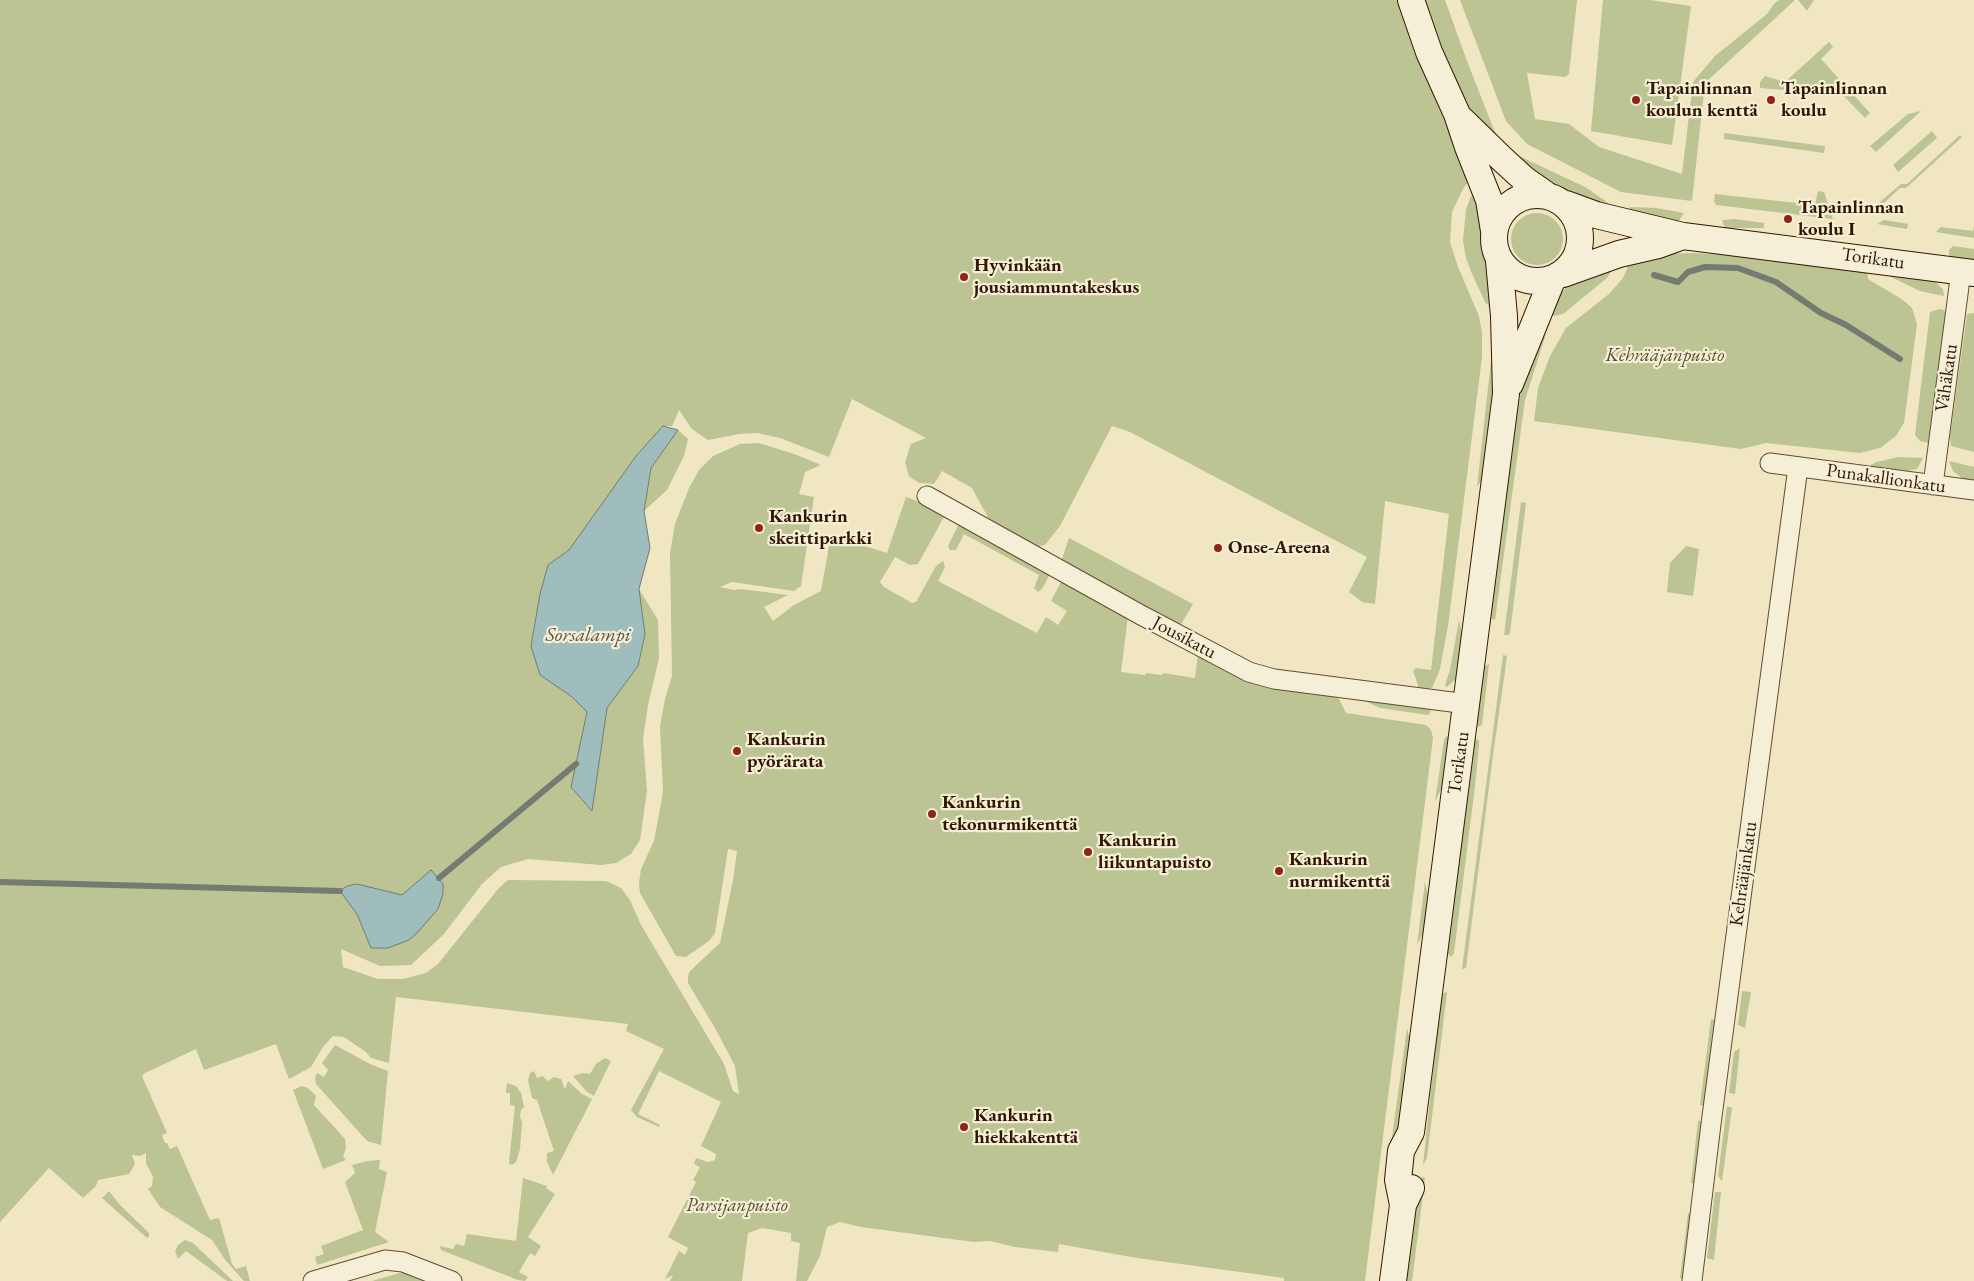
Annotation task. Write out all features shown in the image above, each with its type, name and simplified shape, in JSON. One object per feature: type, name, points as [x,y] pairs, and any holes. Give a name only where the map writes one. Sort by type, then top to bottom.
[{"type":"street","points":[[1411,0],[1429,52],[1457,114],[1489,200],[1494,244],[1499,261],[1511,274],[1525,281],[1537,283],[1557,277],[1578,253],[1580,230],[1575,217],[1555,199],[1525,180],[1500,158],[1457,114]]},
{"type":"street","points":[[1494,231],[1498,218],[1516,200],[1526,197],[1555,199]]},
{"type":"street","name":"Torikatu","points":[[1555,199],[1596,215],[1683,236],[1967,272]]},
{"type":"street","name":"Torikatu","points":[[1506,394],[1557,277],[1619,254],[1658,245],[1683,236]]},
{"type":"street","name":"Torikatu","points":[[1393,1281],[1403,1205],[1414,1181],[1418,1153],[1411,1132],[1506,394],[1504,316],[1499,261]]},
{"type":"street","name":"Vähäkatu","points":[[1933,485],[1967,272]]},
{"type":"street","name":"Punakallionkatu","points":[[1770,464],[1974,490]]},
{"type":"street","name":"Kehrääjänkatu","points":[[1692,1281],[1798,467]]},
{"type":"street","name":"Jousikatu","points":[[927,496],[1141,615],[1249,672],[1274,679],[1466,704]]},
{"type":"street","points":[[313,1281],[385,1260],[403,1262],[452,1281]]},
{"type":"green space","name":"Parsijanpuisto","points":[[0,0],[1400,0],[1470,173],[1470,179],[1452,212],[1450,242],[1458,267],[1479,316],[1482,333],[1482,357],[1448,626],[1440,669],[1432,688],[1419,688],[1413,671],[1416,668],[1431,670],[1449,514],[1385,501],[1375,604],[1362,602],[1349,592],[1367,557],[1130,432],[1112,426],[1060,526],[1045,545],[1033,547],[990,521],[972,488],[942,471],[934,484],[919,483],[909,476],[905,462],[911,444],[926,438],[852,399],[829,457],[780,438],[757,433],[739,434],[708,440],[692,429],[679,410],[672,426],[663,426],[636,456],[569,550],[548,565],[540,594],[531,646],[540,675],[571,696],[587,712],[571,787],[592,811],[607,708],[638,666],[645,634],[639,589],[658,620],[659,658],[648,705],[643,739],[647,791],[640,840],[631,854],[616,863],[601,865],[528,859],[501,867],[482,884],[444,934],[411,965],[380,966],[341,949],[343,967],[378,979],[403,979],[426,973],[438,964],[498,889],[508,880],[606,881],[621,888],[630,900],[641,925],[724,1064],[733,1091],[739,1094],[735,1066],[688,983],[689,972],[720,943],[737,851],[728,849],[715,933],[709,941],[686,957],[676,956],[640,893],[639,883],[641,869],[654,841],[663,792],[660,726],[672,676],[670,553],[675,524],[689,488],[699,470],[713,456],[740,444],[759,443],[797,455],[821,465],[805,472],[799,494],[814,497],[801,586],[794,591],[732,582],[720,587],[788,595],[764,607],[773,621],[794,605],[821,591],[831,535],[887,553],[906,497],[917,501],[944,517],[918,564],[910,565],[895,557],[880,582],[884,587],[912,603],[916,602],[936,566],[943,561],[945,567],[938,581],[1037,633],[1046,617],[1058,625],[1067,611],[1051,601],[1062,580],[1128,616],[1121,672],[1145,675],[1146,673],[1162,675],[1163,673],[1195,678],[1198,654],[1330,693],[1339,699],[1346,713],[1426,725],[1431,730],[1433,738],[1365,1281],[1284,1281],[1284,1278],[1137,1258],[1059,1244],[1058,1252],[1015,1247],[990,1241],[974,1242],[861,1227],[840,1222],[827,1227],[820,1256],[807,1281],[796,1281],[800,1243],[791,1241],[791,1233],[762,1228],[748,1233],[742,1281],[670,1281],[673,1275],[665,1279],[679,1251],[685,1255],[688,1248],[668,1237],[696,1182],[693,1180],[700,1167],[694,1164],[696,1158],[708,1162],[715,1160],[716,1154],[701,1146],[721,1102],[659,1071],[638,1114],[660,1125],[659,1127],[637,1117],[631,1110],[664,1049],[626,1031],[628,1024],[396,997],[389,1063],[371,1058],[366,1052],[344,1037],[333,1036],[323,1047],[311,1067],[289,1079],[276,1044],[204,1070],[196,1049],[142,1076],[167,1133],[162,1135],[165,1143],[167,1143],[170,1149],[177,1146],[210,1220],[219,1218],[232,1264],[236,1269],[246,1266],[250,1281],[244,1281],[226,1261],[212,1240],[160,1207],[148,1189],[152,1186],[153,1177],[146,1163],[146,1153],[140,1156],[132,1155],[135,1164],[129,1174],[98,1180],[96,1186],[83,1198],[49,1168],[0,1222]]},
{"type":"green space","points":[[1423,0],[1445,0],[1494,130],[1501,142],[1480,126],[1463,100],[1444,59]]},
{"type":"green space","points":[[1460,0],[1577,0],[1569,74],[1565,77],[1527,73],[1535,119],[1569,124],[1599,147],[1682,174],[1693,82],[1715,56],[1767,14],[1774,4],[1779,0],[1795,0],[1705,83],[1692,201],[1621,192],[1527,144],[1506,121]]},
{"type":"green space","name":"Tapainlinnan koulun kenttä","points":[[1603,0],[1650,0],[1691,6],[1672,145],[1591,131]]},
{"type":"green space","points":[[1798,0],[1814,0],[1807,11]]},
{"type":"green space","points":[[1829,42],[1833,47],[1821,59],[1870,113],[1865,118],[1843,95],[1760,88],[1760,82],[1765,76],[1785,82]]},
{"type":"green space","points":[[1921,111],[1876,152],[1870,146],[1908,114]]},
{"type":"green space","points":[[1932,131],[1937,138],[1898,172],[1893,165]]},
{"type":"green space","points":[[1724,133],[1825,146],[1824,153],[1724,139]]},
{"type":"green space","points":[[1960,135],[1962,137],[1906,188],[1900,188],[1882,205],[1878,212],[1876,210],[1881,201],[1901,184],[1907,184]]},
{"type":"green space","points":[[1517,155],[1585,187],[1607,202],[1609,208],[1575,198],[1560,187],[1530,173]]},
{"type":"green space","points":[[1818,191],[1824,192],[1833,219],[1716,205],[1714,201],[1715,194],[1815,205]]},
{"type":"green space","points":[[1477,195],[1483,220],[1480,240],[1493,288],[1491,308],[1485,302],[1472,274],[1466,258],[1463,241],[1466,209],[1471,196]]},
{"type":"green space","points":[[1630,207],[1656,208],[1684,213],[1678,222],[1626,213]]},
{"type":"green space","points":[[1532,213],[1542,213],[1551,217],[1559,225],[1563,239],[1559,253],[1551,261],[1542,265],[1532,265],[1523,261],[1515,253],[1511,244],[1511,234],[1515,225],[1523,217]]},
{"type":"green space","points":[[1735,219],[1764,223],[1764,228],[1725,228],[1722,220]]},
{"type":"green space","points":[[1884,220],[1908,224],[1907,229],[1877,224]]},
{"type":"green space","points":[[1974,226],[1974,238],[1936,232],[1941,227],[1973,231]]},
{"type":"green space","points":[[1953,246],[1974,249],[1974,261],[1949,258],[1949,250]]},
{"type":"green space","name":"Kehrääjänpuisto","points":[[1694,253],[1752,257],[1867,271],[1868,279],[1903,300],[1912,308],[1917,324],[1904,423],[1896,436],[1880,448],[1860,453],[1766,443],[1741,449],[1534,421],[1538,388],[1550,356],[1566,328],[1609,294],[1623,278],[1627,269],[1628,259],[1654,254]]},
{"type":"green space","points":[[1612,270],[1607,278],[1563,314],[1547,315],[1554,299],[1567,287],[1587,275]]},
{"type":"green space","points":[[1887,273],[1929,278],[1943,290],[1944,296],[1920,291],[1891,277]]},
{"type":"green space","points":[[1939,309],[1944,310],[1946,314],[1928,443],[1920,441],[1915,435],[1930,312]]},
{"type":"green space","points":[[1974,313],[1974,452],[1951,446],[1950,436],[1967,314]]},
{"type":"green space","points":[[1493,328],[1496,369],[1484,477],[1477,487],[1491,361]]},
{"type":"green space","points":[[1541,331],[1545,337],[1525,400],[1495,620],[1489,617],[1512,436],[1522,387]]},
{"type":"green space","points":[[678,430],[688,439],[684,456],[667,490],[644,511],[651,468]]},
{"type":"green space","points":[[1784,455],[1870,466],[1876,462],[1899,457],[1923,458],[1917,469],[1906,471],[1786,458]]},
{"type":"green space","points":[[1949,461],[1974,467],[1974,481],[1964,480],[1953,471]]},
{"type":"green space","points":[[1521,502],[1526,503],[1510,633],[1509,635],[1504,635]]},
{"type":"green space","points":[[959,524],[1050,574],[1042,589],[1038,592],[1034,588],[1039,575],[964,534],[956,550],[950,550],[948,546]]},
{"type":"green space","points":[[1069,538],[1193,604],[1180,626],[1061,562]]},
{"type":"green space","points":[[1686,546],[1699,549],[1693,596],[1667,592],[1670,563]]},
{"type":"green space","points":[[1459,620],[1463,639],[1459,676],[1447,687],[1445,685],[1450,670]]},
{"type":"green space","points":[[1503,655],[1507,656],[1466,968],[1462,969]]},
{"type":"green space","points":[[1489,664],[1482,725],[1478,727],[1475,725],[1483,667]]},
{"type":"green space","points":[[1363,700],[1429,709],[1431,712],[1428,715],[1380,708]]},
{"type":"green space","points":[[1447,736],[1450,737],[1445,781],[1435,802],[1444,739]]},
{"type":"green space","points":[[1475,739],[1479,740],[1479,745],[1475,786],[1454,953],[1451,957],[1448,954],[1447,948],[1473,741]]},
{"type":"green space","points":[[1425,882],[1430,903],[1428,923],[1417,945]]},
{"type":"green space","points":[[1742,991],[1751,992],[1745,1028],[1738,1025]]},
{"type":"green space","points":[[1447,992],[1427,1158],[1423,1165],[1441,994]]},
{"type":"green space","points":[[1711,1019],[1719,1021],[1708,1107],[1700,1105]]},
{"type":"green space","points":[[1407,1028],[1412,1049],[1393,1160],[1389,1159]]},
{"type":"green space","points":[[335,1045],[370,1064],[388,1071],[381,1145],[367,1141],[316,1084],[315,1078],[317,1073],[324,1077],[328,1070],[322,1063]]},
{"type":"green space","points":[[1740,1048],[1735,1094],[1729,1093],[1734,1052]]},
{"type":"green space","points":[[605,1058],[611,1061],[594,1096],[587,1092],[573,1076],[583,1073],[590,1074],[596,1064]]},
{"type":"green space","points":[[534,1071],[537,1078],[543,1076],[548,1081],[554,1077],[561,1079],[565,1089],[568,1081],[582,1094],[592,1099],[553,1175],[547,1162],[547,1153],[554,1151],[537,1100],[532,1098],[528,1080],[530,1073]]},
{"type":"green space","points":[[507,1083],[516,1086],[521,1093],[524,1107],[521,1110],[520,1116],[522,1123],[520,1149],[516,1162],[512,1165],[509,1162],[515,1106],[510,1105],[510,1093],[506,1093]]},
{"type":"green space","points":[[302,1086],[308,1088],[316,1096],[314,1105],[345,1139],[346,1148],[343,1157],[346,1160],[323,1169],[293,1090]]},
{"type":"green space","points":[[1727,1106],[1732,1108],[1722,1181],[1718,1176]]},
{"type":"green space","points":[[1698,1121],[1705,1121],[1696,1184],[1691,1183]]},
{"type":"green space","points":[[380,1160],[379,1169],[387,1172],[375,1232],[389,1242],[317,1265],[315,1257],[324,1254],[321,1246],[363,1230],[345,1182],[355,1173],[352,1165]]},
{"type":"green space","points":[[1422,1177],[1425,1178],[1412,1281],[1404,1281]]},
{"type":"green space","points":[[523,1178],[547,1186],[546,1188],[555,1194],[528,1237],[541,1246],[535,1256],[530,1253],[519,1272],[528,1277],[525,1281],[441,1250],[440,1246],[453,1249],[456,1244],[464,1246],[467,1234],[516,1241]]},
{"type":"green space","points":[[109,1191],[120,1205],[149,1233],[149,1237],[147,1238],[102,1198]]},
{"type":"green space","points":[[1715,1192],[1721,1192],[1714,1260],[1707,1258]]},
{"type":"green space","points":[[1688,1213],[1693,1215],[1685,1279],[1680,1278]]},
{"type":"green space","points":[[185,1240],[193,1243],[233,1281],[227,1281],[186,1251],[178,1259],[175,1251],[178,1245]]},
{"type":"green space","points":[[406,1271],[426,1281],[372,1281]]},
{"type":"water","name":"Sorsalampi","points":[[663,426],[678,430],[651,468],[644,511],[650,548],[639,589],[645,634],[638,666],[607,708],[592,811],[571,787],[587,712],[571,696],[540,675],[531,646],[540,594],[548,565],[569,550],[636,456]]},
{"type":"water","points":[[431,870],[443,884],[443,894],[438,909],[409,940],[388,948],[371,948],[357,914],[340,891],[347,886],[357,884],[402,895]]},
{"type":"waterway","points":[[1654,275],[1678,282],[1688,272],[1705,267],[1738,268],[1776,282],[1821,313],[1846,325],[1900,359]]},
{"type":"waterway","points":[[439,878],[576,764]]},
{"type":"waterway","points":[[0,882],[340,891]]},
{"type":"place","name":"Tapainlinnan koulun kenttä","points":[[1636,100]]},
{"type":"place","name":"Tapainlinnan koulu","points":[[1771,100]]},
{"type":"place","name":"Tapainlinnan koulu I","points":[[1788,219]]},
{"type":"place","name":"Hyvinkään jousiammuntakeskus","points":[[964,277]]},
{"type":"place","name":"Kankurin skeittiparkki","points":[[759,528]]},
{"type":"place","name":"Onse-Areena","points":[[1218,548]]},
{"type":"place","name":"Kankurin pyörärata","points":[[737,751]]},
{"type":"place","name":"Kankurin tekonurmikenttä","points":[[932,814]]},
{"type":"place","name":"Kankurin liikuntapuisto","points":[[1088,852]]},
{"type":"place","name":"Kankurin nurmikenttä","points":[[1279,871]]},
{"type":"place","name":"Kankurin hiekkakenttä","points":[[964,1127]]}]
